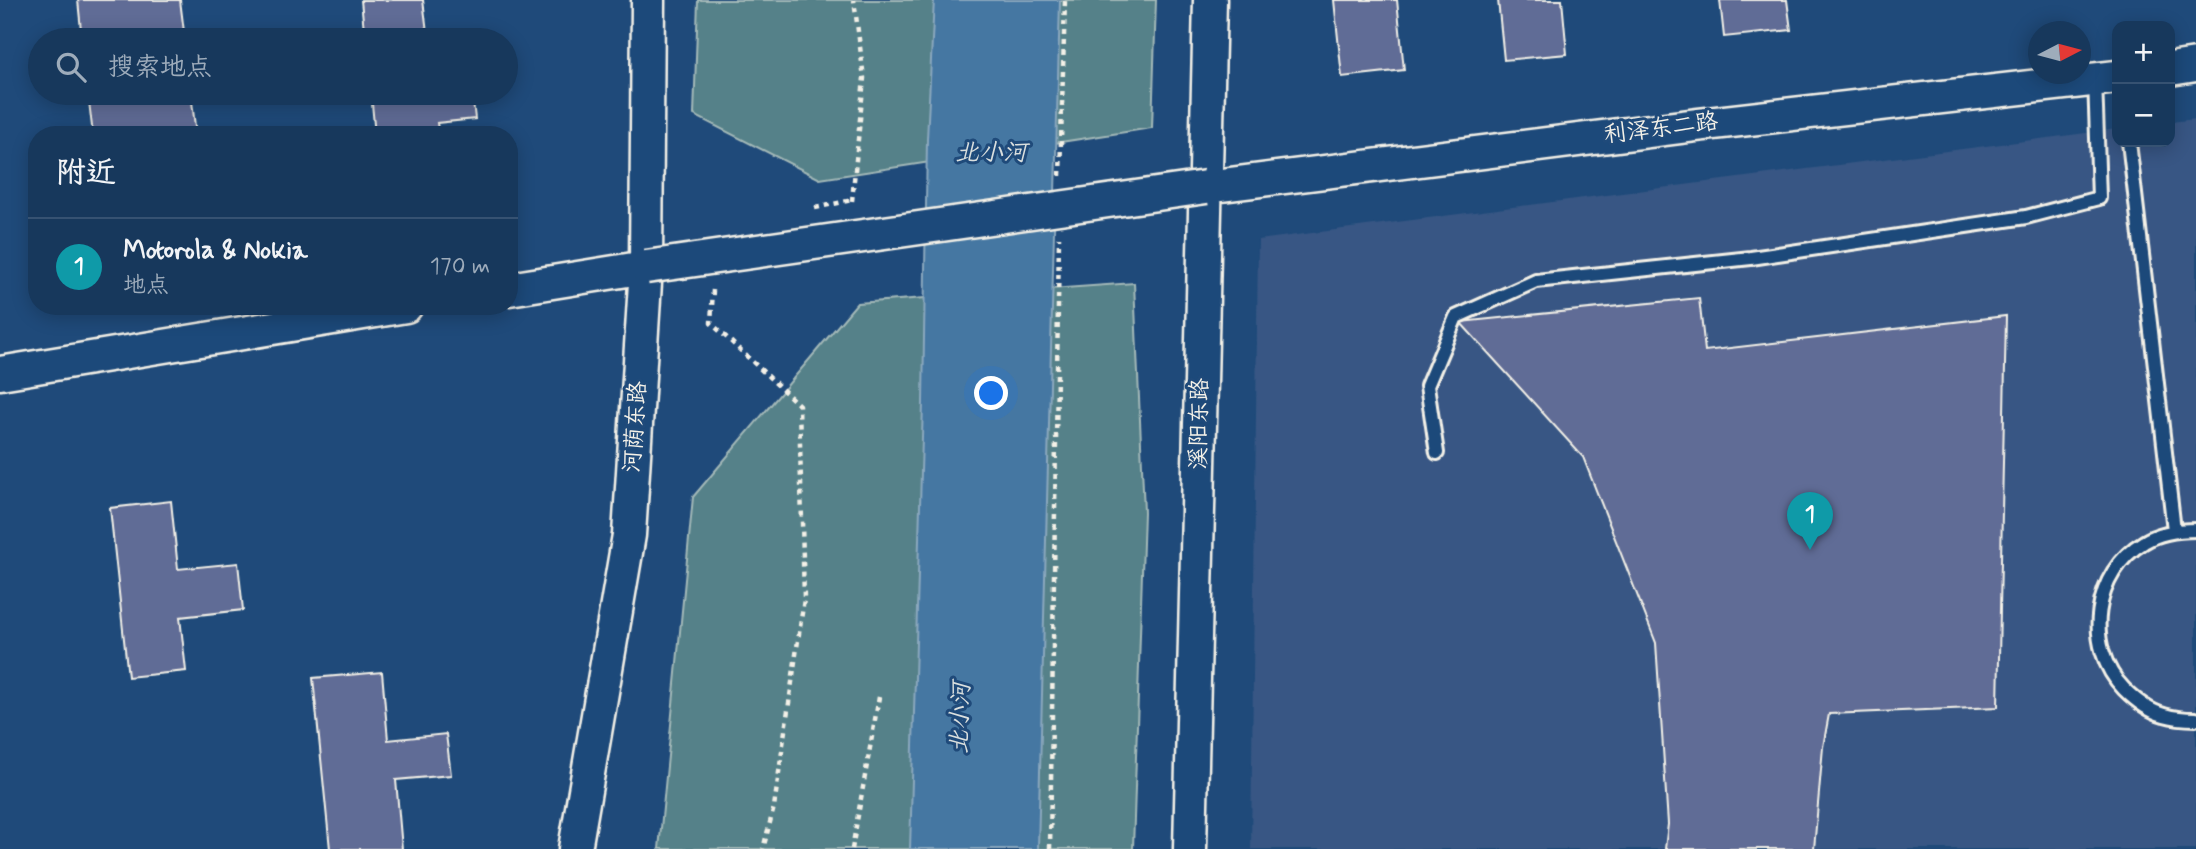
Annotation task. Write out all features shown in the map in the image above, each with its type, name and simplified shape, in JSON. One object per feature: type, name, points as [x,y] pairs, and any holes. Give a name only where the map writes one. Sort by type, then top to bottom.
[{"type":"street","name":"河荫东路","points":[[575,849],[629,535],[646,267],[648,0]]},
{"type":"street","name":"溪阳东路","points":[[1190,849],[1210,0]]},
{"type":"street","points":[[2175,68],[2196,65]]},
{"type":"street","name":"利泽东二路","points":[[518,288],[1206,187],[1683,126],[2106,78]]},
{"type":"street","points":[[0,373],[351,315]]},
{"type":"lane","points":[[1437,453],[1427,386],[1455,317],[1536,281],[1751,258],[2026,217],[2099,198],[2106,78]]},
{"type":"lane","points":[[2130,147],[2174,530]]},
{"type":"lane","points":[[2196,530],[2174,530],[2144,542],[2120,562],[2104,589],[2097,619],[2101,650],[2114,679],[2137,701],[2164,715],[2196,719]]},
{"type":"path","points":[[811,208],[852,201],[864,78],[854,0]]},
{"type":"path","points":[[1060,177],[1065,0]]},
{"type":"path","points":[[1050,849],[1059,233]]},
{"type":"path","points":[[713,282],[710,323],[799,405],[804,598],[774,807],[763,849]]},
{"type":"path","points":[[852,849],[879,697]]},
{"type":"shaded area","points":[[2196,119],[2196,849],[1251,849],[1258,240],[2112,130],[2112,147],[2175,147],[2175,121]]},
{"type":"green space","points":[[698,0],[1156,0],[1152,128],[820,179],[694,115]]},
{"type":"green space","points":[[1134,283],[1144,512],[1133,849],[659,849],[693,497],[857,303]]},
{"type":"water","name":"北小河","points":[[934,0],[1060,0],[1038,849],[910,849],[923,403],[927,139]]},
{"type":"building","points":[[78,0],[180,0],[184,28],[81,28]]},
{"type":"building","points":[[361,0],[423,0],[426,28],[364,28]]},
{"type":"building","points":[[1334,0],[1397,0],[1404,70],[1342,77]]},
{"type":"building","points":[[1498,0],[1562,0],[1567,54],[1504,60]]},
{"type":"building","points":[[1720,0],[1787,0],[1791,30],[1724,37]]},
{"type":"building","points":[[89,105],[192,105],[195,126],[92,126]]},
{"type":"building","points":[[372,105],[473,105],[475,119],[437,123],[438,126],[374,126]]},
{"type":"building","points":[[1699,298],[1705,351],[2006,316],[1998,707],[1829,714],[1823,747],[1814,849],[1665,849],[1668,824],[1656,643],[1583,457],[1460,322]]},
{"type":"building","points":[[171,501],[178,569],[238,563],[243,610],[180,617],[186,671],[128,677],[110,508]]},
{"type":"building","points":[[382,672],[388,740],[446,734],[451,775],[396,780],[402,849],[330,849],[313,678]]},
{"type":"place","name":"Motorola & Nokia","points":[[1810,550]]}]
